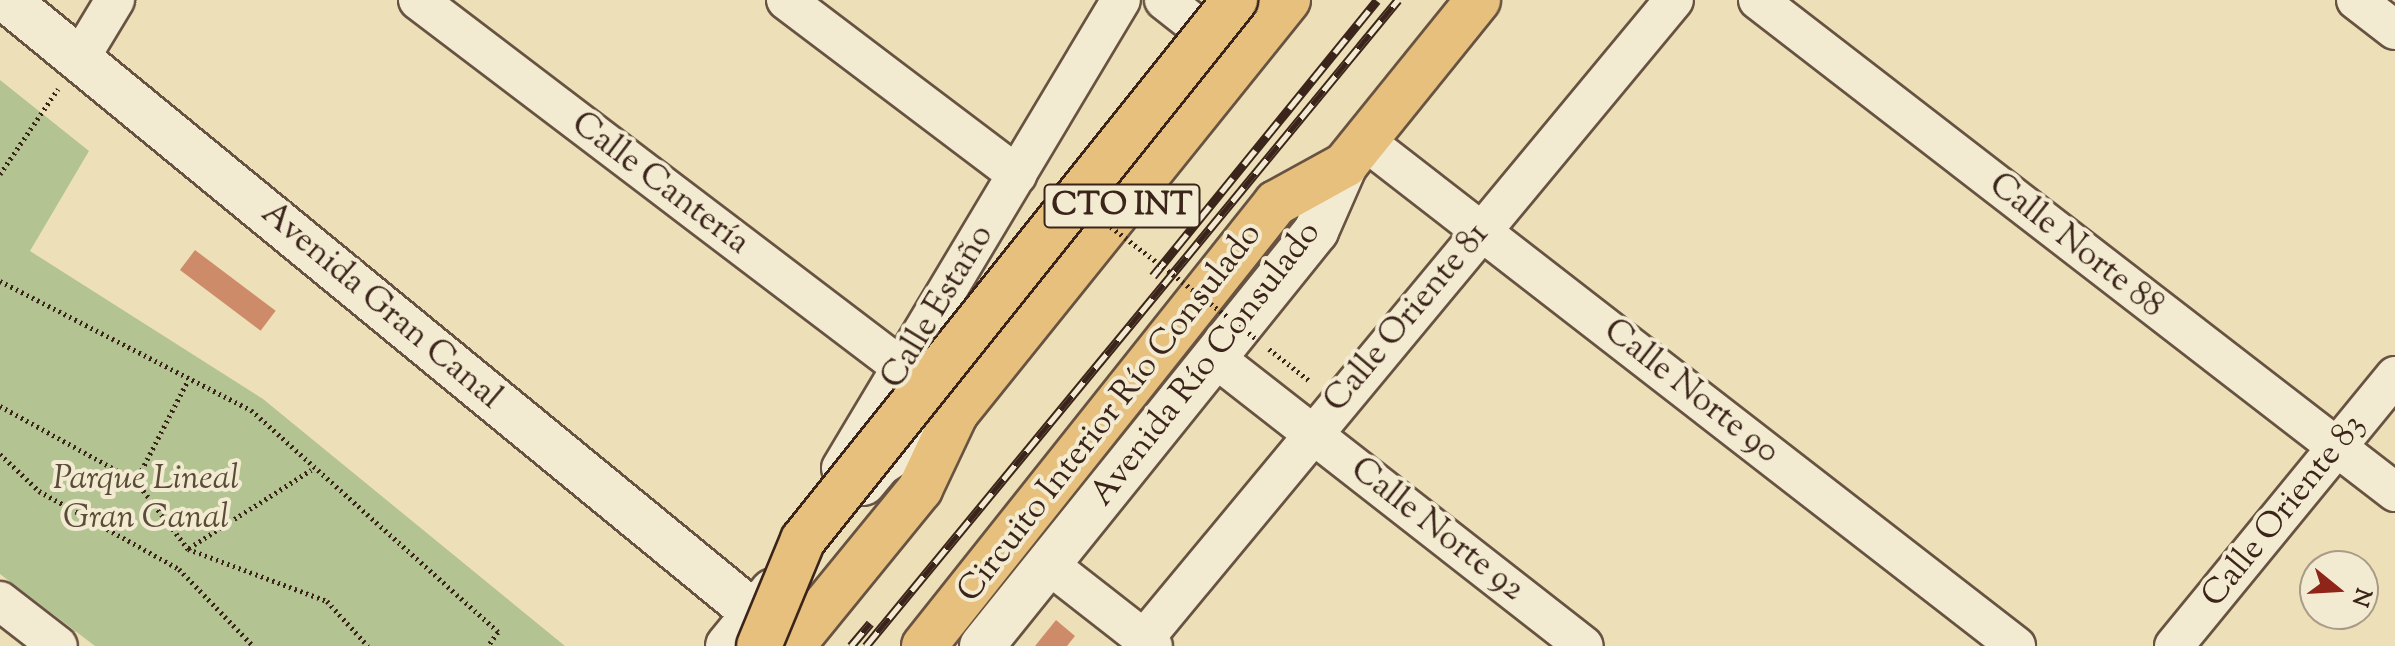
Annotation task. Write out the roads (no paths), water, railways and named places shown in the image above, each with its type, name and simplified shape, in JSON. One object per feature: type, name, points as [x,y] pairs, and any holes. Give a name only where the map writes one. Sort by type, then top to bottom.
[{"type":"highway","points":[[747,635],[803,540],[1235,0]]},
{"type":"highway","name":"CTO INT","points":[[792,646],[920,489],[956,413],[1288,0]]},
{"type":"highway","name":"Avenida Río Consulado","points":[[1355,153],[1478,0]]},
{"type":"highway","name":"Circuito Interior Río Consulado","points":[[924,646],[1276,203],[1355,153]]},
{"type":"street","name":"Avenida Gran Canal","points":[[7,0],[80,58],[747,635]]},
{"type":"street","points":[[80,58],[115,0]]},
{"type":"street","name":"Calle Cantería","points":[[418,0],[901,367]]},
{"type":"street","points":[[786,0],[1017,175]]},
{"type":"street","name":"Calle Estaño","points":[[747,635],[901,367],[1121,0]]},
{"type":"street","points":[[1164,0],[1197,26]]},
{"type":"street","name":"Calle Oriente 81","points":[[1148,643],[1312,431],[1674,0]]},
{"type":"street","name":"Calle Norte 88","points":[[1758,0],[2395,492]]},
{"type":"street","points":[[2356,0],[2395,30]]},
{"type":"street","name":"Calle Norte 90","points":[[1355,153],[1481,228],[2016,646]]},
{"type":"street","name":"Avenida Río Consulado","points":[[982,646],[1316,231],[1355,153]]},
{"type":"street","name":"Calle Norte 92","points":[[1214,357],[1584,646]]},
{"type":"street","name":"Calle Oriente 83","points":[[2174,646],[2395,376]]},
{"type":"street","name":"CTO INT","points":[[747,635],[880,463],[956,413]]},
{"type":"street","points":[[1048,564],[1148,643]]},
{"type":"street","points":[[0,601],[58,646]]},
{"type":"railway","points":[[1153,276],[1377,0]]},
{"type":"railway","points":[[866,646],[1398,0]]},
{"type":"railway","points":[[851,646],[870,623]]},
{"type":"park label","name":"Parque Lineal Gran Canal","points":[[146,498]]}]
